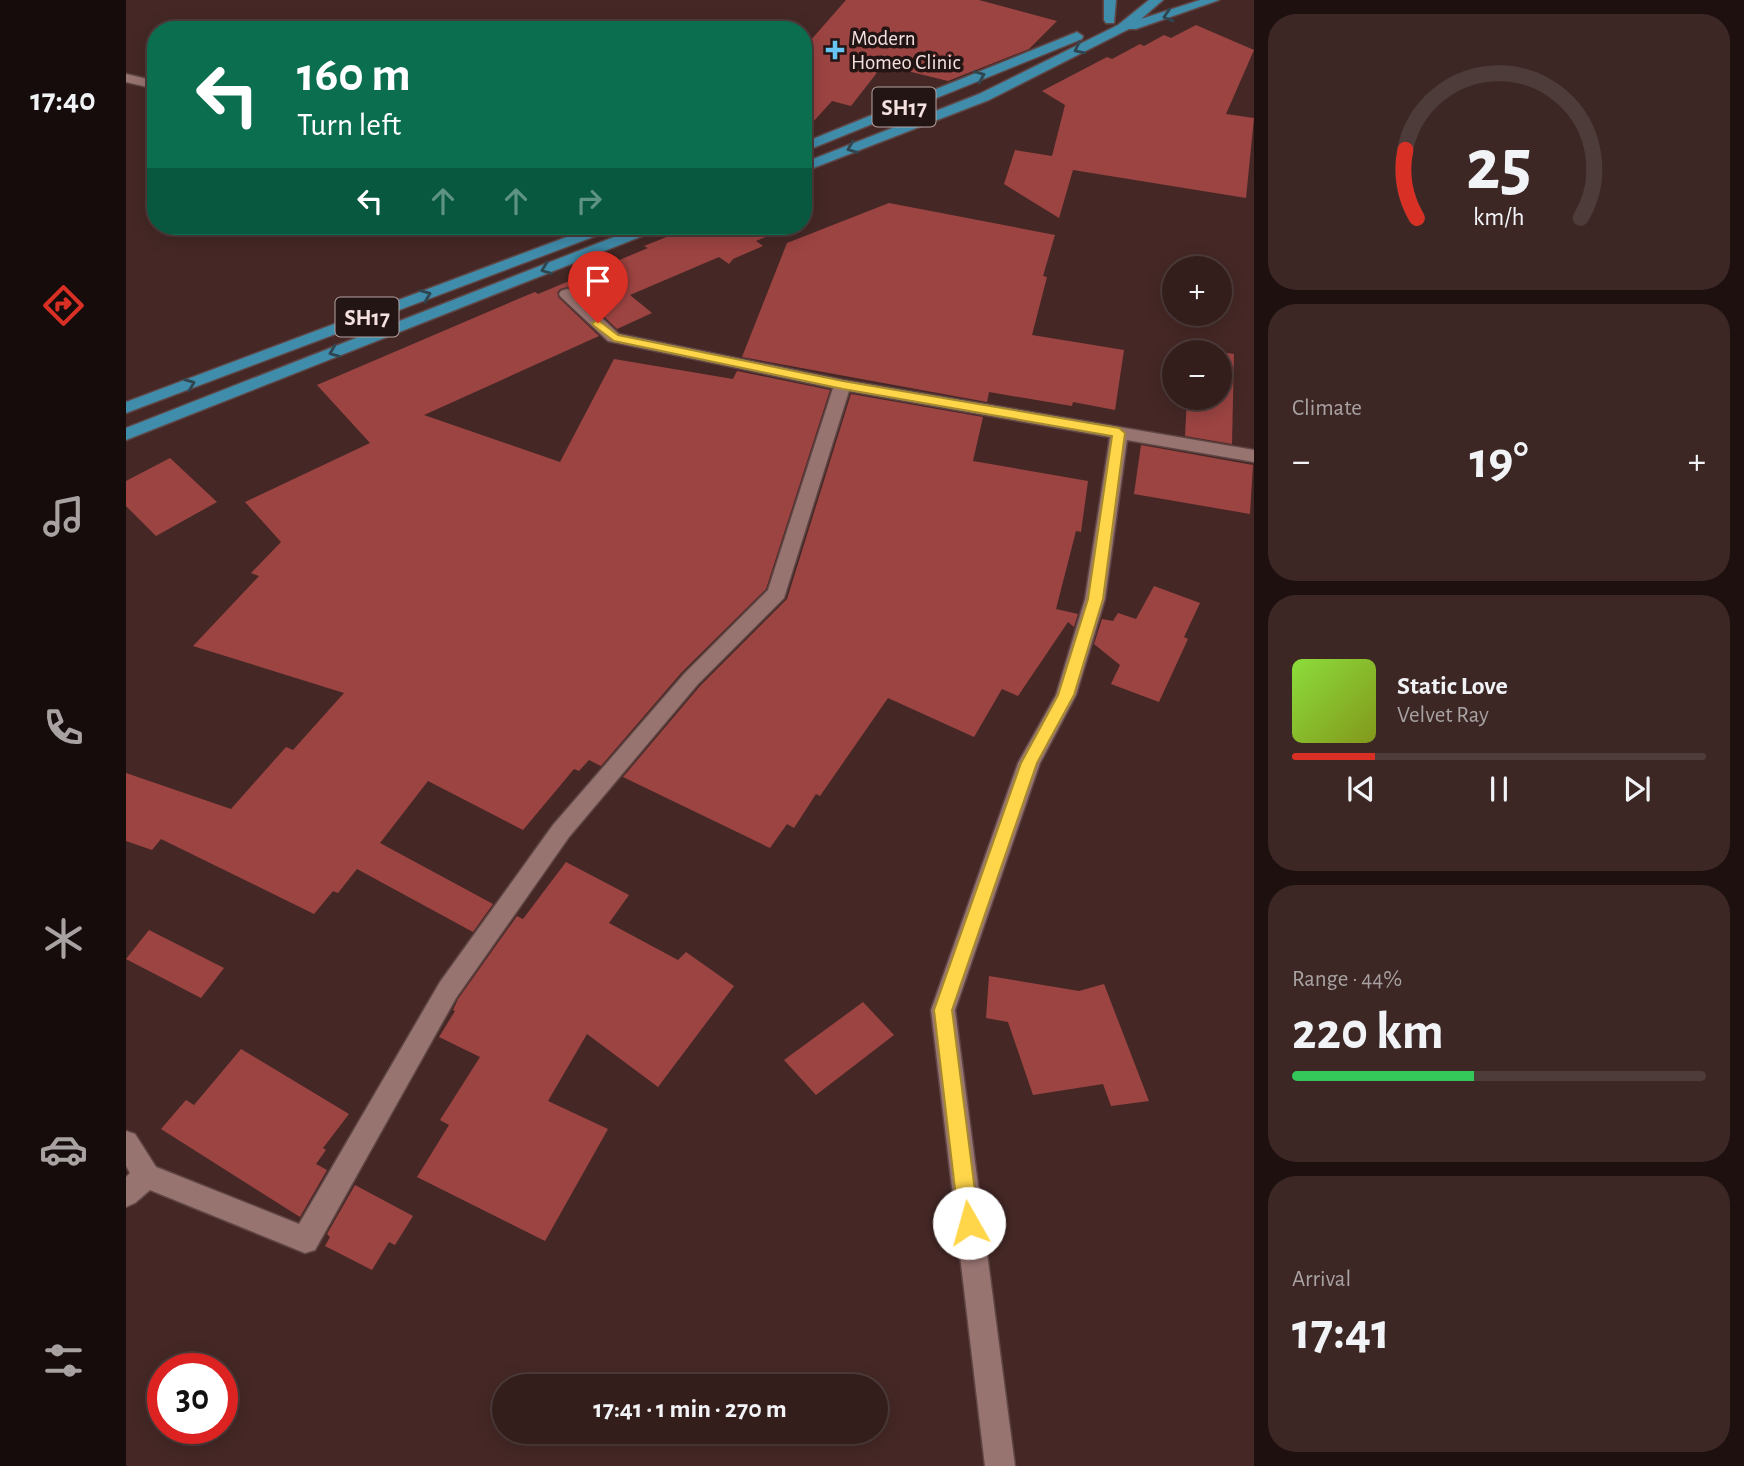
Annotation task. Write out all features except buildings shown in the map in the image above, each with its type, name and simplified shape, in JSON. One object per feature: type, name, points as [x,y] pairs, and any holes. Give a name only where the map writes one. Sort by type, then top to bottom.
[{"type":"main road","points":[[1110,0],[1116,24]]},
{"type":"main road","points":[[1116,24],[1119,16],[1135,0]]},
{"type":"main road","points":[[812,164],[984,97],[1157,0]]},
{"type":"main road","points":[[1116,24],[1168,16],[1213,0]]},
{"type":"main road","name":"SH17","points":[[812,144],[1004,66],[1116,24]]},
{"type":"main road","name":"SH17","points":[[126,408],[585,235]]},
{"type":"main road","points":[[126,434],[632,235]]},
{"type":"street","points":[[126,78],[147,83]]},
{"type":"street","points":[[567,294],[614,338],[843,385],[1254,456]]},
{"type":"street","points":[[126,1143],[146,1176],[305,1240],[448,990],[561,831],[691,679],[777,593],[843,385]]},
{"type":"street","points":[[1000,1466],[943,1010],[1029,763],[1066,695],[1096,599],[1119,433]]},
{"type":"street","points":[[126,1194],[146,1176]]},
{"type":"place","name":"Modern Homeo Clinic","points":[[835,50]]},
{"type":"route","points":[[598,323],[614,338],[843,385],[1119,433],[1096,599],[1066,695],[1029,763],[943,1010],[969,1223]]}]
